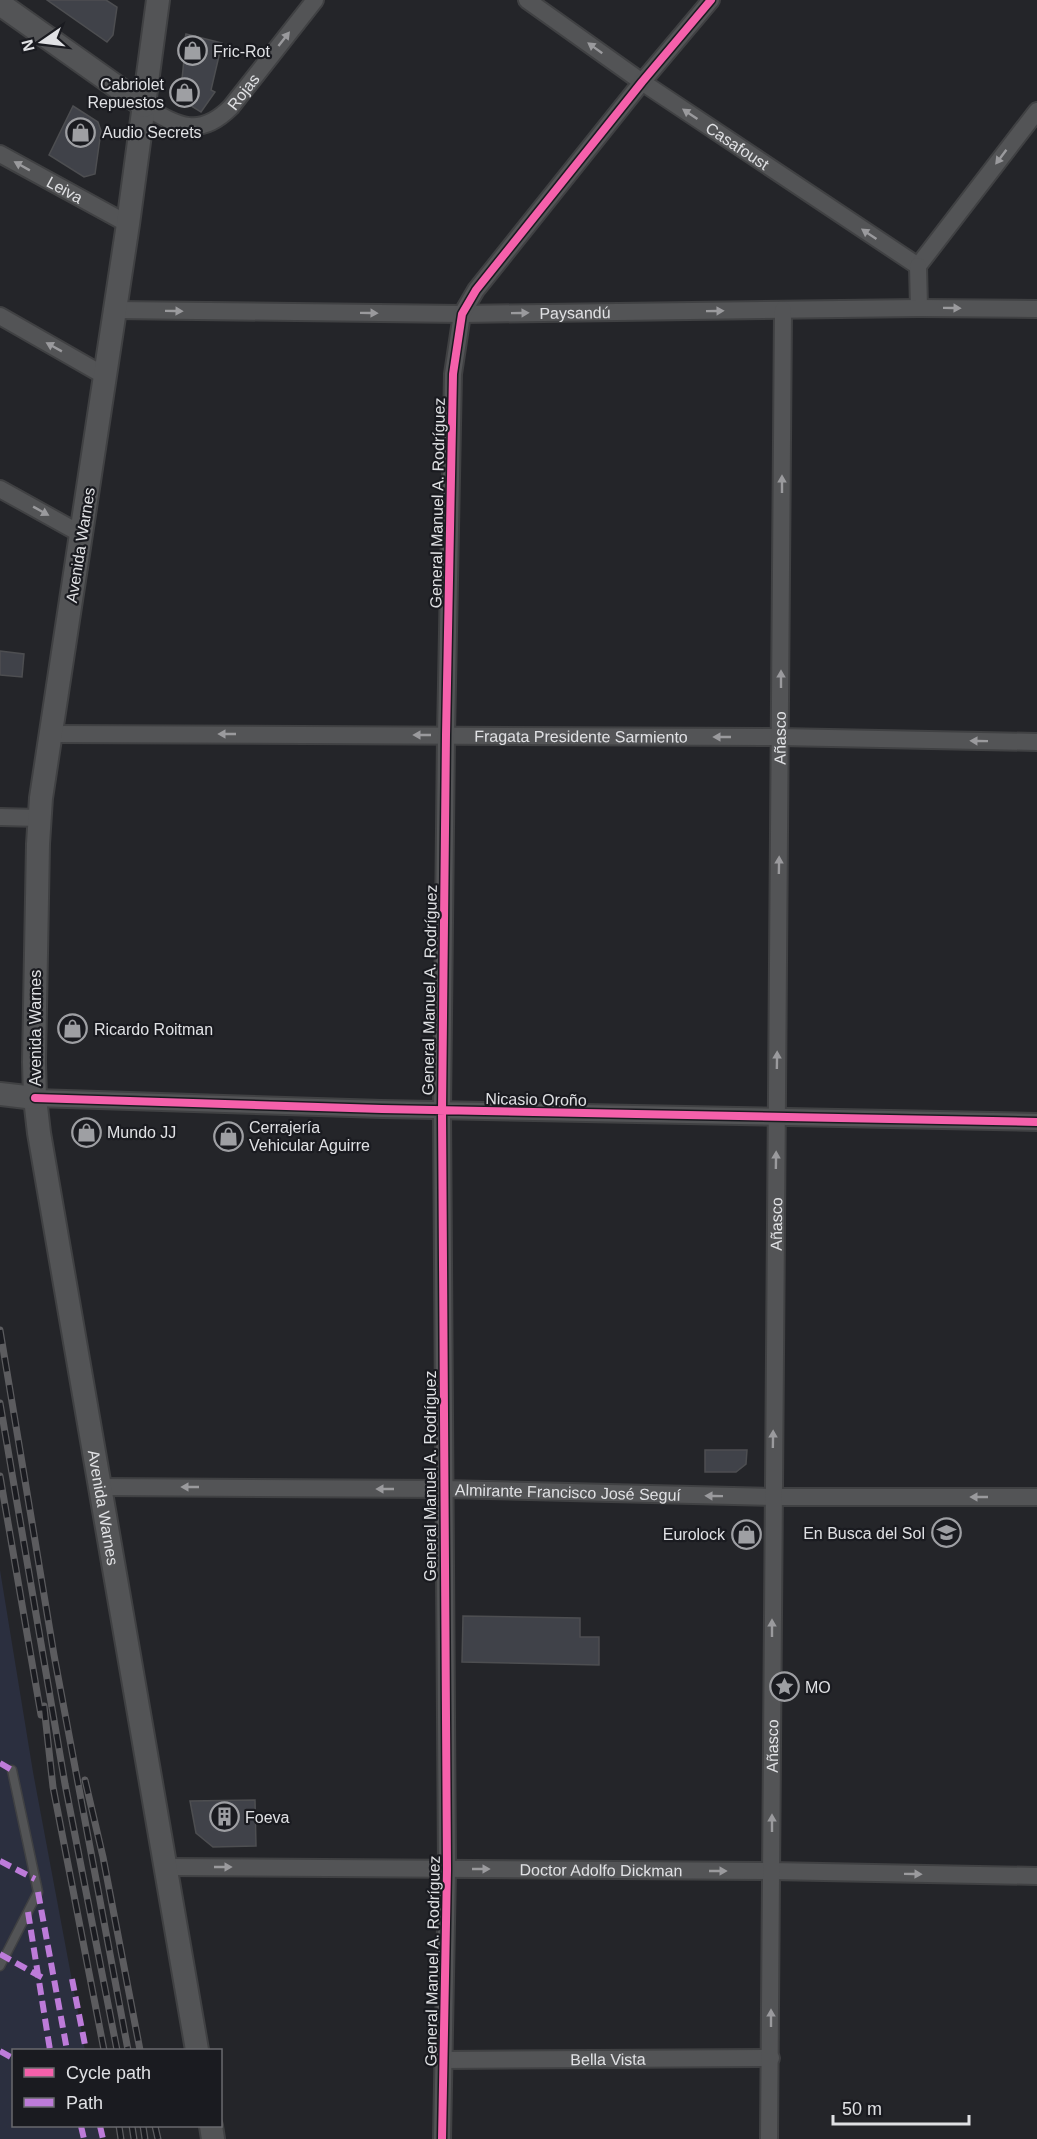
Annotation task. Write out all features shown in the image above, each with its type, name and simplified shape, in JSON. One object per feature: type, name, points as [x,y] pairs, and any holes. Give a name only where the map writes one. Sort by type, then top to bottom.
[{"type":"main road","name":"Avenida Warnes","points":[[158,0],[128,224],[39,818],[35,1098],[56,1238],[197,2049]]},
{"type":"main road","points":[[0,4],[144,106]]},
{"type":"main road","points":[[0,1094],[35,1098]]},
{"type":"street","name":"Rojas","points":[[144,106],[170,121],[187,127],[205,126],[220,117],[231,107],[315,0]]},
{"type":"street","name":"General Manuel A. Rodríguez","points":[[442,2139],[447,1869],[442,1110],[453,374],[462,314],[493,268],[711,0]]},
{"type":"street","name":"Casafoust","points":[[536,2],[642,82],[918,266]]},
{"type":"street","points":[[919,308],[918,266],[1037,111]]},
{"type":"street","name":"Leiva","points":[[0,154],[128,224]]},
{"type":"street","name":"Paysandú","points":[[115,310],[462,314],[919,308],[1037,309]]},
{"type":"street","name":"Añasco","points":[[769,2139],[783,310]]},
{"type":"street","points":[[0,316],[105,376]]},
{"type":"street","points":[[0,489],[81,534]]},
{"type":"street","name":"Fragata Presidente Sarmiento","points":[[51,734],[780,737],[1037,742]]},
{"type":"street","points":[[0,817],[39,818]]},
{"type":"street","name":"Nicasio Oroño","points":[[35,1098],[442,1110],[1037,1122]]},
{"type":"street","name":"Almirante Francisco José Seguí","points":[[100,1487],[444,1489],[773,1497],[1037,1497]]},
{"type":"street","name":"Doctor Adolfo Dickman","points":[[165,1867],[771,1871],[1037,1876]]},
{"type":"street","name":"Bella Vista","points":[[444,2060],[771,2058]]},
{"type":"lane","points":[[0,1966],[38,1892],[12,1770]]},
{"type":"shaded area","points":[[0,1570],[33,1772],[85,2049],[12,2049],[12,2127],[99,2127],[101,2139],[0,2139]]},
{"type":"building","points":[[47,0],[106,0],[117,7],[113,35],[107,42]]},
{"type":"building","points":[[186,34],[222,43],[211,90],[215,92],[201,112],[180,99],[184,59],[180,58]]},
{"type":"building","points":[[73,106],[98,122],[101,131],[95,174],[84,177],[49,155]]},
{"type":"building","points":[[0,651],[24,654],[22,677],[0,675]]},
{"type":"building","points":[[705,1450],[747,1450],[746,1464],[736,1472],[705,1472]]},
{"type":"building","points":[[463,1616],[580,1618],[580,1637],[599,1637],[599,1665],[462,1662]]},
{"type":"building","name":"Foeva","points":[[255,1800],[256,1846],[213,1847],[196,1833],[190,1801]]},
{"type":"railway","points":[[0,1330],[54,1655],[128,2049]]},
{"type":"railway","points":[[0,1403],[65,1784],[117,2049]]},
{"type":"railway","points":[[0,1476],[41,1715]]},
{"type":"railway","points":[[44,1706],[53,1787],[104,2049]]},
{"type":"railway","points":[[85,1780],[103,1857],[140,2049]]},
{"type":"railway","points":[[119,2127],[121,2139]]},
{"type":"railway","points":[[132,2127],[134,2139]]},
{"type":"railway","points":[[143,2127],[145,2139]]},
{"type":"railway","points":[[155,2127],[158,2139]]},
{"type":"marked path","points":[[0,1763],[12,1770]]},
{"type":"marked path","points":[[0,1861],[35,1879]]},
{"type":"marked path","points":[[38,1892],[67,2049]]},
{"type":"marked path","points":[[28,1912],[50,2049]]},
{"type":"marked path","points":[[0,1954],[43,1978]]},
{"type":"marked path","points":[[72,1979],[86,2049]]},
{"type":"marked path","points":[[0,2051],[12,2058]]},
{"type":"marked path","points":[[81,2127],[84,2139]]},
{"type":"marked path","points":[[100,2127],[103,2139]]},
{"type":"cycle path","points":[[442,2139],[447,1869],[442,1111],[453,374],[462,314],[476,290],[642,82],[711,0]]},
{"type":"cycle path","points":[[35,1098],[382,1109],[1037,1122]]},
{"type":"place","name":"Fric-Rot","points":[[192,51]]},
{"type":"place","name":"Cabriolet Repuestos","points":[[185,93]]},
{"type":"place","name":"Audio Secrets","points":[[81,132]]},
{"type":"place","name":"Ricardo Roitman","points":[[73,1029]]},
{"type":"place","name":"Mundo JJ","points":[[86,1132]]},
{"type":"place","name":"Cerrajería Vehicular Aguirre","points":[[228,1136]]},
{"type":"place","name":"En Busca del Sol","points":[[946,1533]]},
{"type":"place","name":"Eurolock","points":[[746,1534]]},
{"type":"place","name":"MO","points":[[784,1687]]},
{"type":"place","name":"Foeva","points":[[224,1817]]}]
